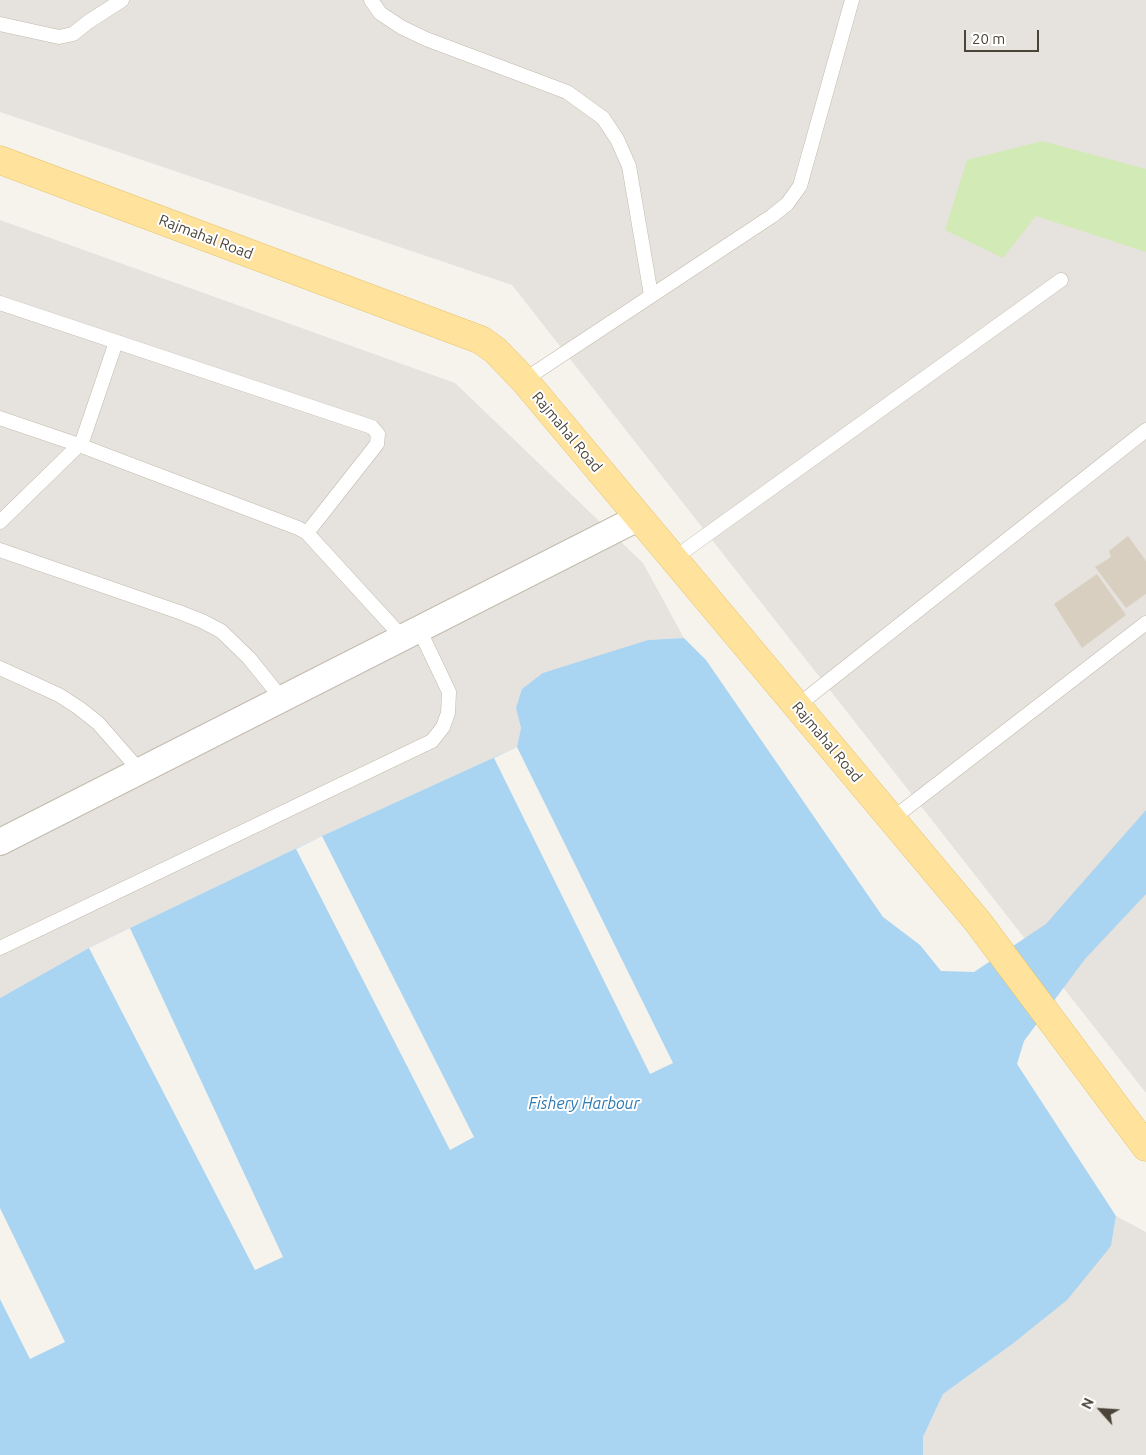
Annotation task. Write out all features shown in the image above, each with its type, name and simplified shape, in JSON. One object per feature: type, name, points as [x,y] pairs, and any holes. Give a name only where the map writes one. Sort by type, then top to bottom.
[{"type":"main road","name":"Rajmahal Road","points":[[0,160],[481,340],[495,350],[524,380],[978,922],[1145,1145]]},
{"type":"street","points":[[0,842],[638,518]]},
{"type":"lane","points":[[0,24],[59,37],[73,34],[122,0]]},
{"type":"lane","points":[[371,0],[380,12],[401,27],[426,39],[567,92],[603,118],[618,139],[629,166],[652,295]]},
{"type":"lane","points":[[524,380],[772,216],[787,204],[800,186],[852,0]]},
{"type":"lane","points":[[673,559],[1061,280]]},
{"type":"lane","points":[[0,304],[372,427],[378,434],[377,444],[307,533]]},
{"type":"lane","points":[[0,522],[71,454],[83,439],[116,342]]},
{"type":"lane","points":[[0,418],[78,445],[307,533],[411,634],[449,692],[448,713],[443,727],[432,741],[0,948]]},
{"type":"lane","points":[[797,706],[1146,430]]},
{"type":"lane","points":[[0,550],[180,612],[221,631],[249,658],[282,699]]},
{"type":"lane","points":[[892,819],[1146,623]]},
{"type":"lane","points":[[0,668],[59,695],[79,708],[98,723],[140,771]]},
{"type":"shaded area","points":[[0,0],[1146,0],[1146,1093],[512,285],[0,112]]},
{"type":"shaded area","points":[[0,220],[455,383],[643,563],[684,638],[648,640],[516,708],[521,728],[517,747],[322,836],[130,928],[89,948],[0,998]]},
{"type":"shaded area","points":[[1116,1216],[1146,1232],[1146,1455],[923,1455],[923,1437],[943,1394],[1011,1345],[1111,1246]]},
{"type":"green space","points":[[1042,141],[1146,169],[1146,252],[1036,216],[1003,258],[945,230],[967,160]]},
{"type":"water","name":"Fishery Harbour","points":[[684,638],[706,660],[883,917],[920,945],[941,971],[974,972],[1046,924],[1146,810],[1146,894],[1085,959],[1024,1041],[1017,1064],[1116,1216],[1111,1246],[1067,1300],[1011,1345],[943,1394],[923,1437],[923,1455],[0,1455],[0,998],[89,948],[130,928],[322,836],[517,747],[521,728],[516,708],[522,689],[543,673],[648,640]]},
{"type":"pier","points":[[517,747],[673,1063],[650,1074],[494,758]]},
{"type":"pier","points":[[322,836],[474,1137],[450,1150],[296,849]]},
{"type":"pier","points":[[130,928],[283,1257],[255,1270],[89,948]]},
{"type":"pier","points":[[0,1208],[65,1342],[30,1359],[0,1299]]},
{"type":"building","points":[[1128,536],[1146,561],[1146,594],[1126,608],[1095,567],[1111,557],[1109,551]]},
{"type":"building","points":[[1097,574],[1126,615],[1082,648],[1054,604]]}]
